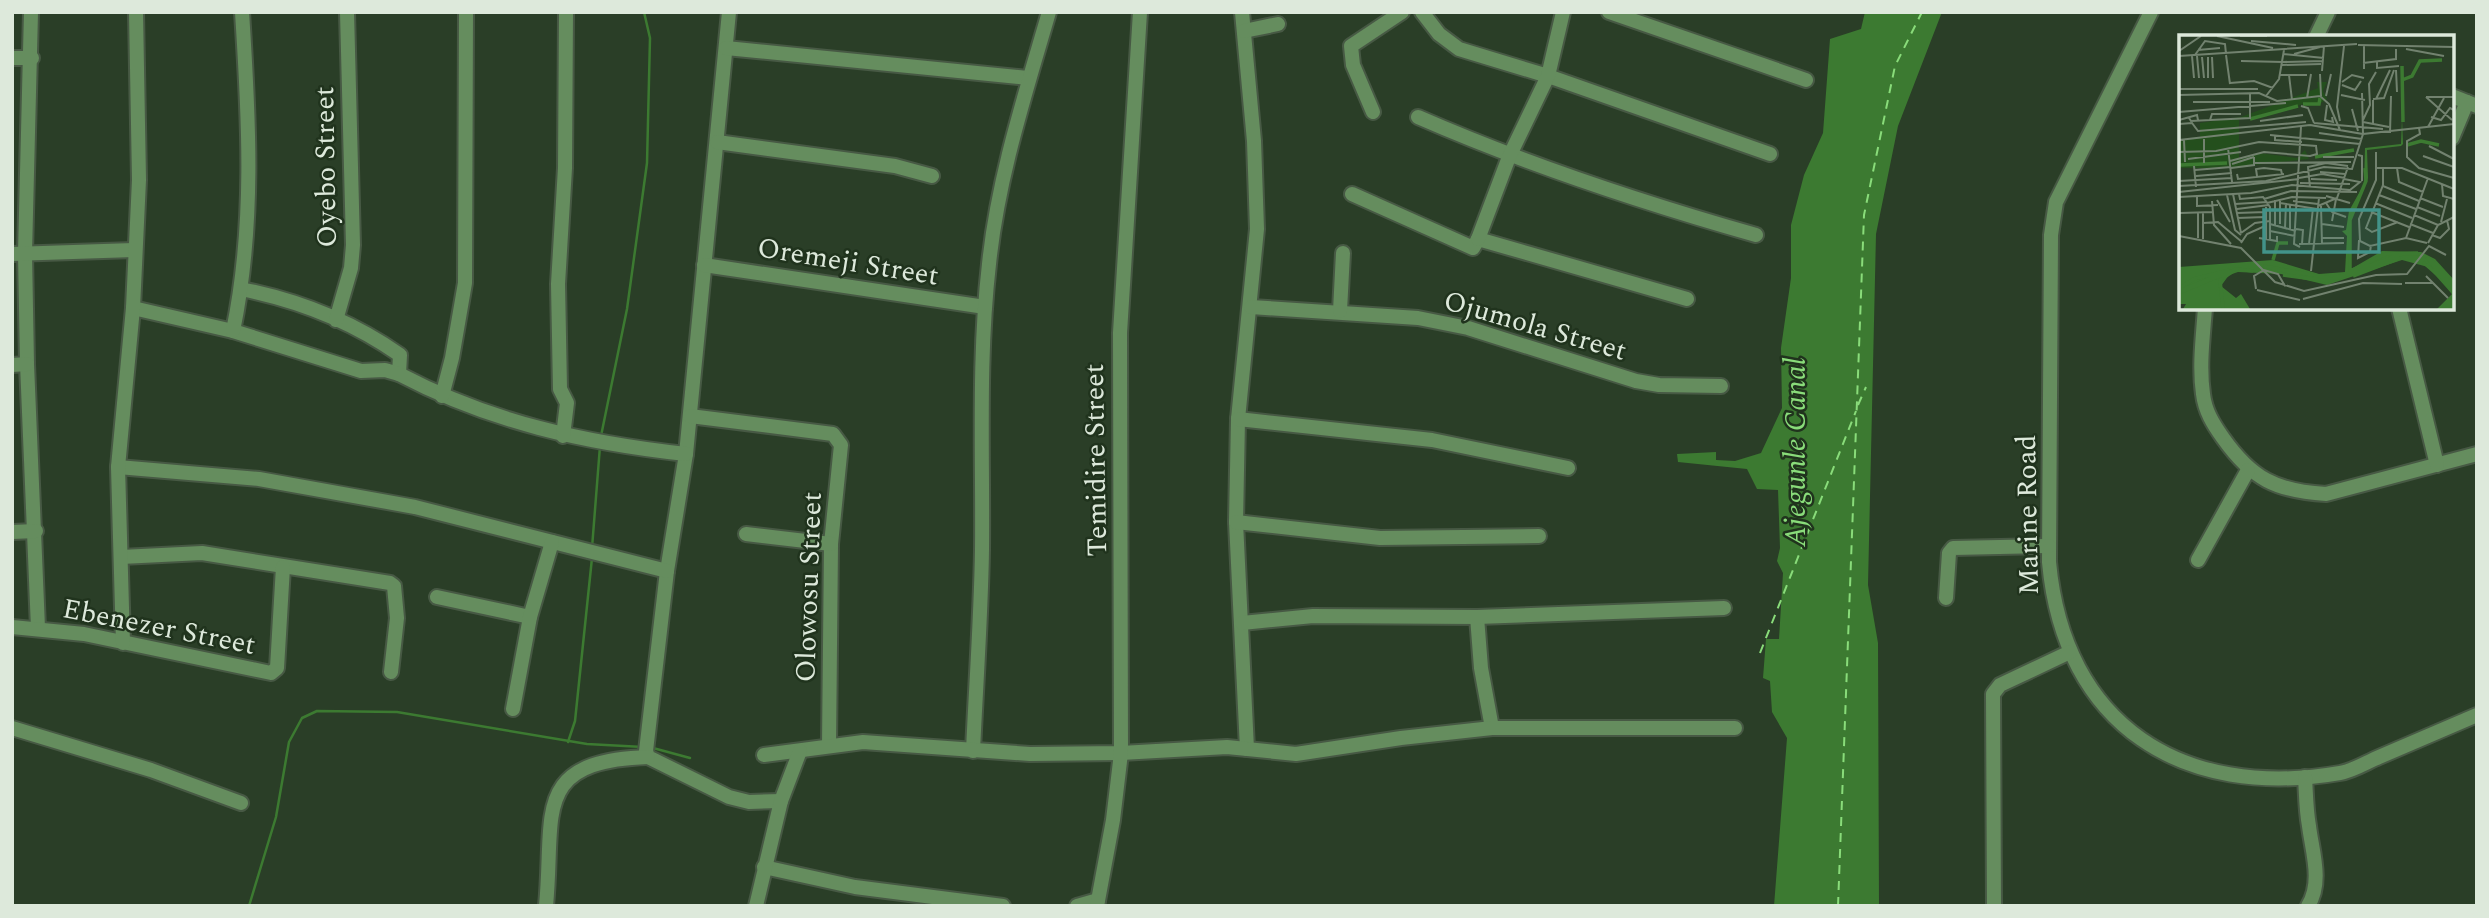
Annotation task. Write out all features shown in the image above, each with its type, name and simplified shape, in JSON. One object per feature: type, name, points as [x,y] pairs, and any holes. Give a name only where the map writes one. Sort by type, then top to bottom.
[{"type":"street","points":[[31,12],[32,58],[20,151],[19,365],[36,531],[38,628]]},
{"type":"street","points":[[122,643],[118,467],[133,308],[139,180],[136,12]]},
{"type":"street","points":[[233,331],[241,289],[249,175],[242,12]]},
{"type":"street","name":"Oyebo Street","points":[[336,320],[351,268],[354,245],[347,12]]},
{"type":"street","points":[[442,396],[465,283],[466,12]]},
{"type":"street","points":[[563,436],[566,403],[561,389],[558,284],[565,168],[566,12]]},
{"type":"street","points":[[647,749],[667,571],[686,454],[729,12]]},
{"type":"street","points":[[973,751],[982,551],[981,367],[985,307],[996,211],[1028,78],[1049,12]]},
{"type":"street","name":"Temidire Street","points":[[1097,903],[1113,820],[1121,753],[1120,333],[1140,12]]},
{"type":"street","points":[[1242,12],[1254,141],[1257,229],[1238,419],[1236,522],[1247,749]]},
{"type":"street","points":[[1373,112],[1353,65],[1351,46],[1402,12]]},
{"type":"street","points":[[1422,12],[1439,34],[1459,49],[1548,76],[1770,154]]},
{"type":"street","points":[[1352,194],[1473,248],[1509,156],[1548,76],[1563,12]]},
{"type":"street","points":[[1609,12],[1806,80]]},
{"type":"street","name":"Marine Road","points":[[2151,12],[2056,202],[2051,235],[2049,546],[2055,615],[2070,652],[2110,711],[2137,737],[2165,754],[2211,771],[2235,776],[2262,779],[2343,772],[2477,715]]},
{"type":"street","points":[[2317,35],[2328,12]]},
{"type":"street","points":[[1244,31],[1278,24]]},
{"type":"street","points":[[726,48],[1028,78]]},
{"type":"street","points":[[12,58],[32,58]]},
{"type":"street","points":[[2454,97],[2472,104],[2454,135]]},
{"type":"street","points":[[1418,117],[1509,156],[1643,203],[1756,234]]},
{"type":"street","points":[[718,142],[895,166],[932,176]]},
{"type":"street","points":[[1478,239],[1687,299]]},
{"type":"street","points":[[19,253],[134,250]]},
{"type":"street","points":[[1340,311],[1343,253]]},
{"type":"street","name":"Oremeji Street","points":[[704,265],[985,307]]},
{"type":"street","points":[[241,289],[275,296],[336,320],[379,341],[400,355],[399,374]]},
{"type":"street","name":"Ojumola Street","points":[[1251,307],[1418,318],[1468,328],[1636,381],[1659,385],[1721,386]]},
{"type":"street","points":[[133,308],[233,331],[360,371],[385,370],[399,374],[481,412],[563,436],[686,454]]},
{"type":"street","points":[[2205,310],[2203,397],[2210,420],[2248,470],[2284,487],[2326,494],[2477,454]]},
{"type":"street","points":[[2399,310],[2437,466]]},
{"type":"street","name":"Olowosu Street","points":[[690,416],[832,434],[841,445],[831,544],[830,746]]},
{"type":"street","points":[[1238,419],[1432,440],[1567,468]]},
{"type":"street","points":[[118,467],[259,479],[415,507],[667,571]]},
{"type":"street","points":[[2198,560],[2248,470]]},
{"type":"street","points":[[1236,522],[1380,538],[1539,536]]},
{"type":"street","points":[[12,531],[36,531]]},
{"type":"street","points":[[746,534],[831,544]]},
{"type":"street","points":[[513,709],[530,617],[552,542]]},
{"type":"street","points":[[1946,598],[1950,553],[1953,548],[2049,546]]},
{"type":"street","points":[[121,557],[202,553],[394,586],[397,618],[391,672]]},
{"type":"street","name":"Ebenezer Street","points":[[12,626],[38,628],[275,672],[283,567]]},
{"type":"street","points":[[437,597],[530,617]]},
{"type":"street","points":[[1242,623],[1313,616],[1477,617],[1724,608]]},
{"type":"street","points":[[1477,617],[1481,668],[1492,729]]},
{"type":"street","points":[[1994,906],[1993,694],[2000,685],[2070,652]]},
{"type":"street","points":[[12,728],[151,769],[241,803]]},
{"type":"street","points":[[764,755],[863,742],[973,751],[1121,753],[1247,749],[1296,754],[1401,738],[1492,729],[1735,728]]},
{"type":"street","points":[[546,906],[552,812],[558,789],[572,773],[596,762],[647,749],[729,797],[749,802],[781,801]]},
{"type":"street","points":[[756,906],[781,801],[800,751]]},
{"type":"street","points":[[2305,777],[2308,825],[2315,857],[2313,898],[2308,906]]},
{"type":"street","points":[[764,867],[855,887],[1003,906]]},
{"type":"street","points":[[1077,906],[1097,903]]},
{"type":"water","name":"Ajegunle Canal","points":[[1865,12],[1942,12],[1898,126],[1876,234],[1868,585],[1878,643],[1879,906],[1774,906],[1787,738],[1772,712],[1770,681],[1763,678],[1766,639],[1779,639],[1783,573],[1777,561],[1780,548],[1778,490],[1757,489],[1747,469],[1678,462],[1677,454],[1716,452],[1716,460],[1735,461],[1761,453],[1782,408],[1781,348],[1791,278],[1791,225],[1804,175],[1823,133],[1830,39],[1861,29]]},
{"type":"waterway","points":[[601,436],[627,309],[647,163],[650,38],[644,12]]},
{"type":"waterway","points":[[592,548],[600,446]]},
{"type":"waterway","points":[[568,742],[575,721],[592,558]]},
{"type":"waterway","points":[[249,906],[276,817],[289,742],[302,718],[317,711],[397,712],[587,744],[643,747]]},
{"type":"waterway","points":[[653,748],[690,758]]},
{"type":"ferry route","points":[[1838,906],[1864,215],[1895,66],[1922,12]]},
{"type":"ferry route","points":[[1858,405],[1866,387]]},
{"type":"ferry route","points":[[1760,653],[1856,411]]}]
